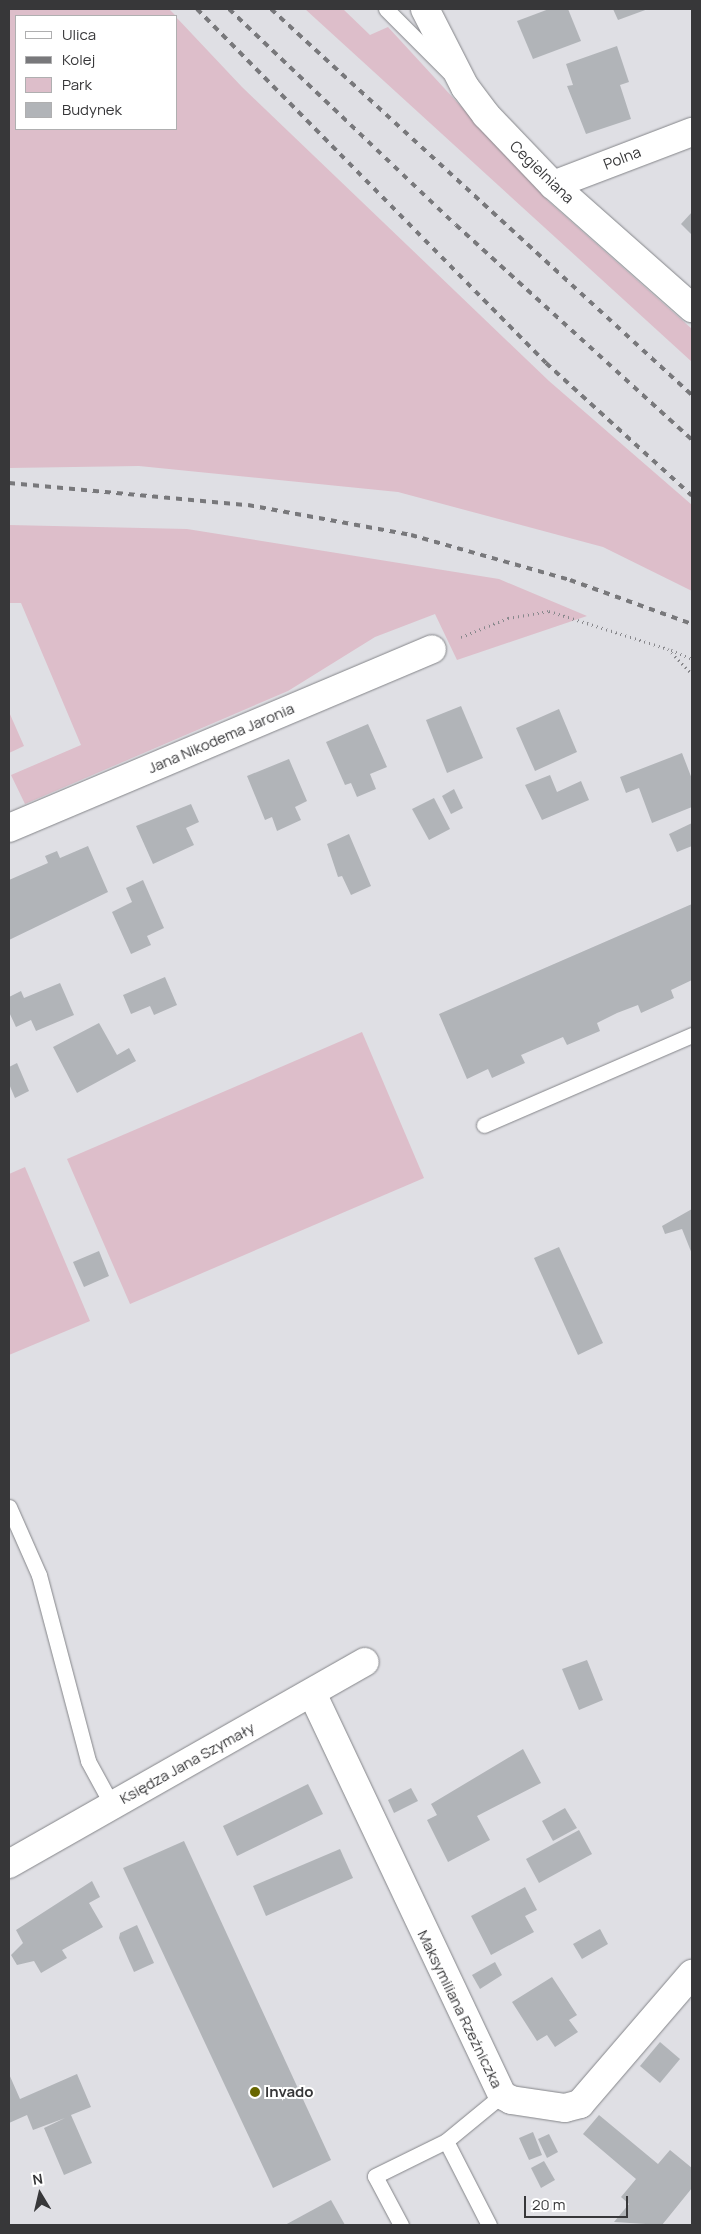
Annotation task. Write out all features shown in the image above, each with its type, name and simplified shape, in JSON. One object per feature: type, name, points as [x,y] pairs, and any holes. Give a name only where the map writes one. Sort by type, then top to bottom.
[{"type":"street","name":"Cegielniana","points":[[425,9],[465,86],[553,185],[692,308]]},
{"type":"street","name":"Polna","points":[[553,185],[692,132]]},
{"type":"street","name":"Jana Nikodema Jaronia","points":[[9,828],[432,649]]},
{"type":"street","name":"Księdza Jana Szymały","points":[[9,1864],[365,1662]]},
{"type":"street","name":"Maksymiliana Rzeźniczka","points":[[312,1693],[502,2095],[564,2108],[580,2104],[692,1974]]},
{"type":"lane","points":[[386,9],[465,86]]},
{"type":"lane","points":[[484,1125],[692,1035]]},
{"type":"lane","points":[[9,1506],[39,1575],[88,1761],[112,1805]]},
{"type":"lane","points":[[401,2225],[375,2176],[446,2141],[502,2095]]},
{"type":"lane","points":[[446,2141],[489,2225]]},
{"type":"path","points":[[432,649],[508,618],[549,612],[668,649],[692,659]]},
{"type":"path","points":[[668,649],[692,674]]},
{"type":"green space","points":[[9,9],[169,9],[175,15],[15,15],[15,130],[178,130],[178,19],[242,87],[549,381],[692,505],[692,591],[603,547],[398,492],[139,466],[9,468]]},
{"type":"green space","points":[[305,9],[343,9],[370,35],[388,27],[548,201],[692,329],[692,362]]},
{"type":"green space","points":[[9,525],[187,529],[499,579],[587,616],[457,660],[435,614],[375,637],[288,691],[25,804],[11,775],[81,745],[21,603],[9,603]]},
{"type":"green space","points":[[9,712],[24,746],[9,753]]},
{"type":"green space","points":[[362,1032],[424,1178],[130,1304],[67,1159]]},
{"type":"green space","points":[[25,1167],[90,1321],[9,1355],[9,1174]]},
{"type":"building","points":[[549,9],[568,9],[581,41],[533,59],[517,21]]},
{"type":"building","points":[[613,9],[648,9],[618,20]]},
{"type":"building","points":[[617,46],[629,82],[620,85],[631,119],[586,134],[567,86],[573,85],[566,64]]},
{"type":"building","points":[[692,212],[692,235],[681,224]]},
{"type":"building","points":[[461,706],[483,758],[447,773],[426,720]]},
{"type":"building","points":[[559,709],[577,752],[535,771],[516,728]]},
{"type":"building","points":[[368,724],[387,767],[370,774],[376,789],[357,797],[351,783],[345,785],[326,742]]},
{"type":"building","points":[[682,753],[692,779],[692,807],[652,823],[639,788],[626,793],[620,777]]},
{"type":"building","points":[[289,759],[307,801],[295,807],[301,820],[277,831],[272,817],[265,820],[247,776]]},
{"type":"building","points":[[550,775],[557,792],[581,781],[589,800],[542,820],[525,785]]},
{"type":"building","points":[[454,789],[463,808],[451,814],[442,796]]},
{"type":"building","points":[[434,798],[450,829],[429,840],[412,809]]},
{"type":"building","points":[[191,804],[199,822],[186,828],[194,845],[153,864],[136,826]]},
{"type":"building","points":[[692,823],[692,846],[677,852],[669,834]]},
{"type":"building","points":[[349,834],[371,886],[351,895],[342,876],[338,877],[327,844]]},
{"type":"building","points":[[88,846],[108,892],[9,940],[9,880],[48,863],[45,856],[57,851],[60,858]]},
{"type":"building","points":[[143,880],[164,928],[147,936],[151,945],[131,954],[112,912],[132,902],[126,888]]},
{"type":"building","points":[[692,904],[692,980],[671,990],[674,998],[641,1013],[638,1005],[617,1013],[597,1023],[600,1031],[567,1045],[563,1037],[521,1055],[525,1063],[492,1078],[488,1069],[467,1079],[439,1014]]},
{"type":"building","points":[[165,977],[177,1005],[154,1015],[150,1006],[131,1014],[123,995]]},
{"type":"building","points":[[60,983],[74,1015],[36,1031],[31,1020],[16,1027],[9,1012],[9,997],[21,991],[24,998]]},
{"type":"building","points":[[99,1023],[117,1055],[129,1048],[136,1061],[77,1093],[53,1047]]},
{"type":"building","points":[[17,1063],[29,1091],[15,1098],[9,1084],[9,1067]]},
{"type":"building","points":[[692,1209],[692,1254],[682,1229],[665,1234],[662,1226]]},
{"type":"building","points":[[559,1247],[603,1343],[578,1355],[534,1258]]},
{"type":"building","points":[[99,1251],[109,1276],[84,1287],[73,1262]]},
{"type":"building","points":[[587,1660],[603,1700],[579,1710],[562,1669]]},
{"type":"building","points":[[523,1749],[541,1783],[477,1816],[490,1840],[448,1862],[427,1820],[437,1815],[431,1804]]},
{"type":"building","points":[[308,1784],[323,1814],[237,1856],[223,1826]]},
{"type":"building","points":[[411,1788],[418,1801],[394,1813],[388,1800]]},
{"type":"building","points":[[565,1808],[577,1828],[553,1841],[542,1821]]},
{"type":"building","points":[[579,1830],[592,1854],[539,1883],[526,1859]]},
{"type":"building","points":[[184,1841],[331,2160],[273,2188],[123,1868]]},
{"type":"building","points":[[340,1849],[353,1878],[266,1916],[253,1886]]},
{"type":"building","points":[[92,1881],[100,1897],[89,1903],[103,1927],[62,1950],[67,1958],[41,1973],[34,1961],[17,1965],[11,1955],[23,1943],[16,1930]]},
{"type":"building","points":[[525,1887],[537,1910],[525,1916],[534,1932],[491,1955],[471,1916]]},
{"type":"building","points":[[137,1925],[154,1963],[134,1972],[119,1938],[120,1933]]},
{"type":"building","points":[[600,1929],[608,1944],[582,1959],[573,1944]]},
{"type":"building","points":[[495,1962],[502,1975],[480,1989],[472,1975]]},
{"type":"building","points":[[552,1977],[577,2015],[569,2020],[578,2032],[555,2047],[547,2035],[537,2041],[512,2002]]},
{"type":"building","points":[[660,2042],[680,2059],[660,2083],[640,2066]]},
{"type":"building","points":[[9,2074],[20,2099],[77,2074],[91,2107],[71,2115],[92,2163],[64,2175],[44,2128],[65,2118],[33,2130],[27,2115],[9,2123]]},
{"type":"building","points":[[599,2115],[658,2164],[670,2150],[692,2168],[692,2188],[662,2225],[614,2222],[629,2204],[621,2197],[636,2179],[583,2134]]},
{"type":"building","points":[[533,2132],[542,2155],[529,2160],[519,2138]]},
{"type":"building","points":[[549,2134],[558,2152],[547,2158],[538,2139]]},
{"type":"building","points":[[544,2161],[555,2180],[541,2188],[531,2168]]},
{"type":"building","points":[[331,2200],[345,2225],[285,2225]]},
{"type":"railway","points":[[197,9],[546,363],[692,496]]},
{"type":"railway","points":[[229,9],[456,225],[692,440]]},
{"type":"railway","points":[[271,9],[692,395]]},
{"type":"railway","points":[[9,483],[248,505],[411,535],[570,580],[692,624]]},
{"type":"place","name":"Invado","points":[[255,2092]]}]
